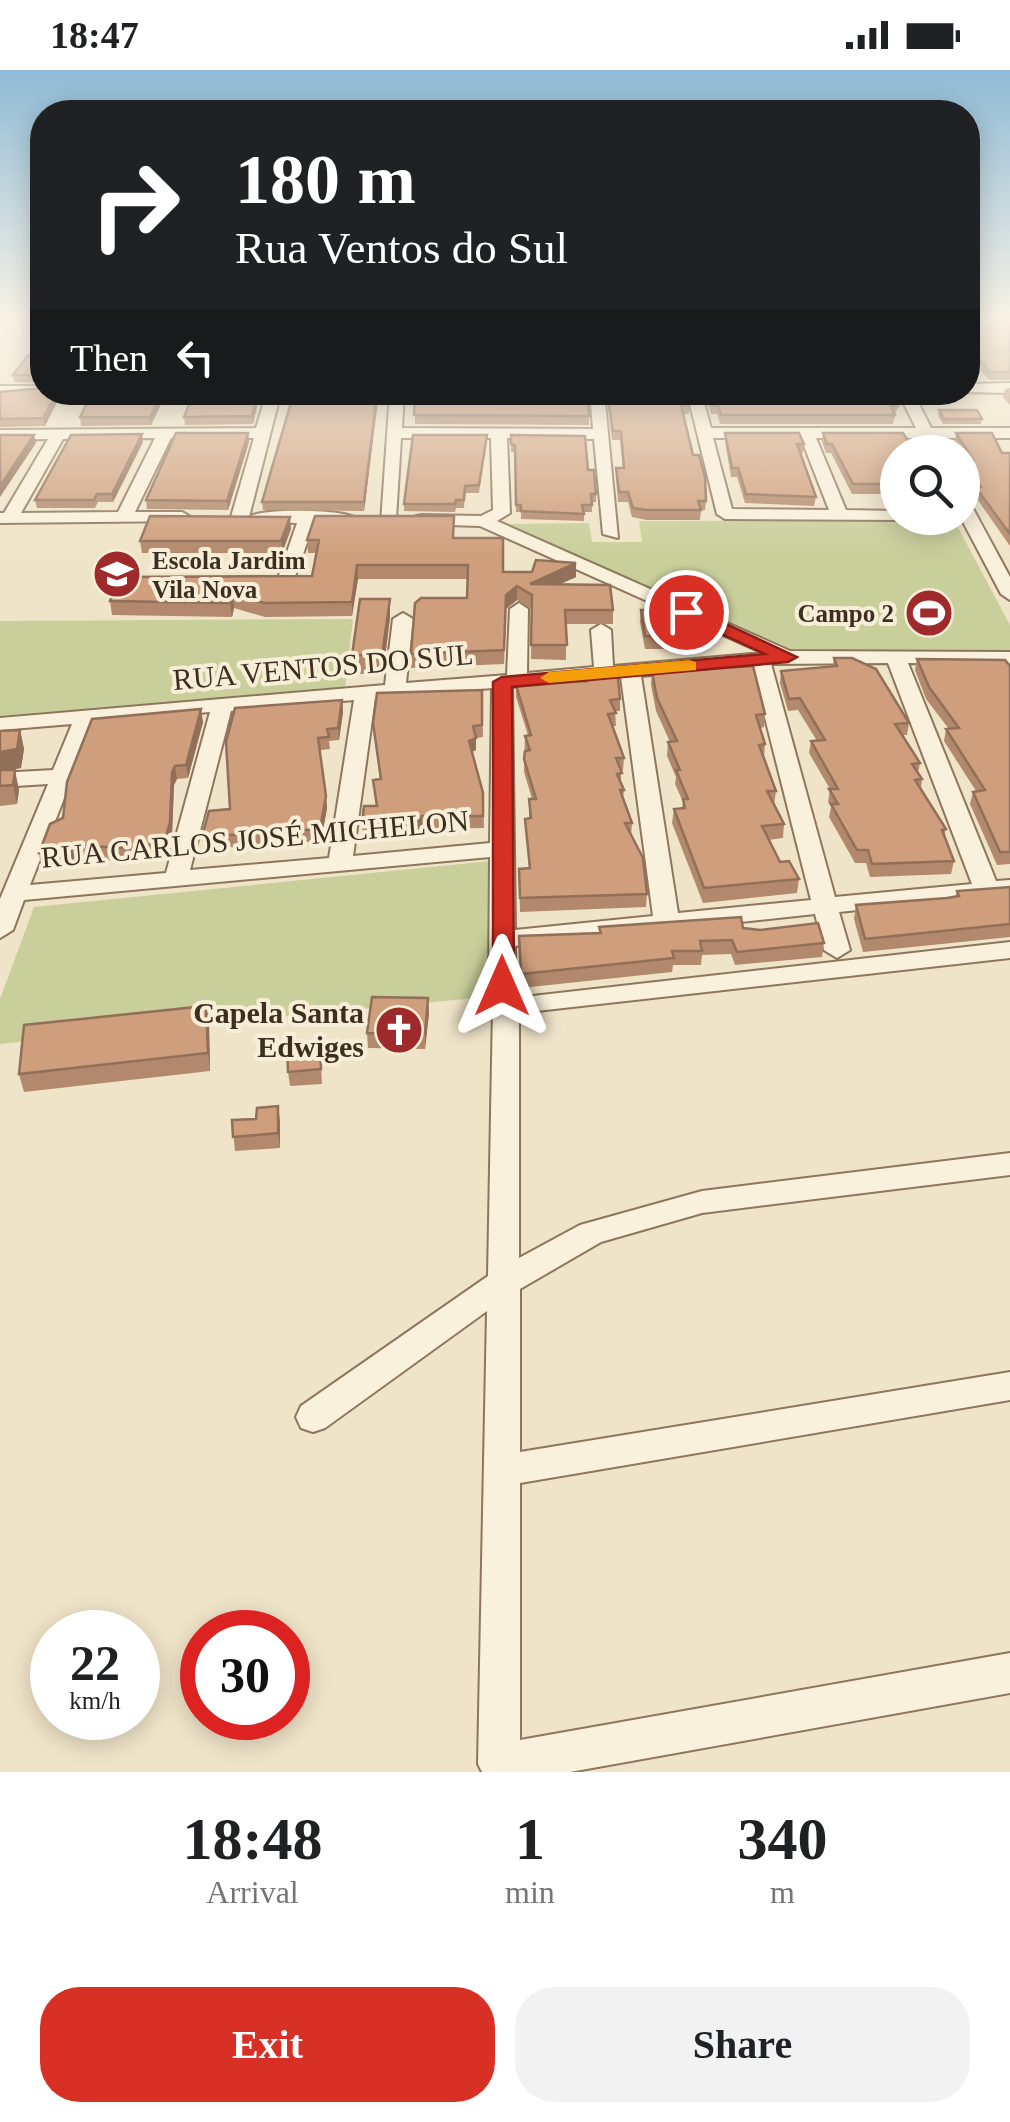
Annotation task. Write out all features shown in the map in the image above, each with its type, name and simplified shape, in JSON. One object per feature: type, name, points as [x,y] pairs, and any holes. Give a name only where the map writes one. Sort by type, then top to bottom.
[{"type":"street","points":[[240,517],[271,405]]},
{"type":"street","points":[[387,519],[396,405]]},
{"type":"street","points":[[599,405],[612,534]]},
{"type":"street","points":[[697,405],[727,515],[880,516]]},
{"type":"street","points":[[912,405],[926,433]]},
{"type":"street","points":[[0,435],[266,433]]},
{"type":"street","points":[[394,433],[602,434]]},
{"type":"street","points":[[220,517],[483,520],[502,513],[499,433]]},
{"type":"street","points":[[705,434],[1010,433]]},
{"type":"street","points":[[124,518],[164,434]]},
{"type":"street","points":[[806,434],[840,516]]},
{"type":"street","points":[[5,517],[58,435]]},
{"type":"street","points":[[5,517],[201,517]]},
{"type":"street","points":[[287,578],[307,517]]},
{"type":"street","points":[[483,520],[788,657]]},
{"type":"street","points":[[978,535],[1010,594]]},
{"type":"street","points":[[502,986],[502,849],[510,682],[519,609]]},
{"type":"street","points":[[395,691],[403,618]]},
{"type":"street","points":[[601,630],[604,673]]},
{"type":"street","name":"RUA VENTOS DO SUL","points":[[0,724],[788,657],[1010,658]]},
{"type":"street","points":[[502,939],[998,888],[896,659]]},
{"type":"street","points":[[760,660],[837,950]]},
{"type":"street","points":[[630,671],[668,923]]},
{"type":"street","points":[[340,863],[365,693]]},
{"type":"street","points":[[176,878],[222,706]]},
{"type":"street","points":[[0,930],[85,718]]},
{"type":"street","points":[[0,780],[61,776]]},
{"type":"street","name":"RUA CARLOS JOSÉ MICHELON","points":[[14,894],[502,849]]},
{"type":"street","points":[[1010,950],[506,1006],[500,1764],[1010,1673]]},
{"type":"street","points":[[313,1418],[501,1284],[591,1233],[702,1202],[1010,1164]]},
{"type":"street","points":[[500,1471],[1010,1386]]},
{"type":"green space","points":[[880,520],[880,535],[962,535],[1010,625],[1010,651],[789,652],[497,524],[589,523],[592,542],[642,542],[639,521]]},
{"type":"green space","points":[[353,619],[345,688],[0,716],[0,621]]},
{"type":"green space","points":[[491,861],[496,996],[0,1044],[0,999],[34,907]]},
{"type":"building","points":[[0,397],[30,397],[30,405],[50,405],[43,418],[0,419]]},
{"type":"building","points":[[86,405],[156,405],[150,417],[80,417]]},
{"type":"building","points":[[189,405],[254,405],[252,416],[184,417]]},
{"type":"building","points":[[290,405],[375,405],[364,502],[262,502]]},
{"type":"building","points":[[414,405],[588,405],[589,416],[414,415]]},
{"type":"building","points":[[609,405],[681,405],[693,455],[699,455],[705,477],[706,501],[698,501],[701,510],[633,508],[628,492],[619,492],[616,468],[624,468],[621,431],[613,431]]},
{"type":"building","points":[[718,405],[890,405],[895,415],[721,415]]},
{"type":"building","points":[[939,410],[977,410],[982,419],[944,419]]},
{"type":"building","points":[[176,433],[248,433],[227,501],[146,500]]},
{"type":"building","points":[[725,433],[799,433],[804,444],[797,444],[816,497],[746,494],[738,468],[732,468]]},
{"type":"building","points":[[823,433],[904,435],[880,435],[880,484],[853,484],[832,444],[827,444]]},
{"type":"building","points":[[992,433],[1002,453],[1010,453],[1010,534],[980,493],[980,435],[957,435]]},
{"type":"building","points":[[142,434],[112,494],[97,494],[94,500],[35,500],[71,435]]},
{"type":"building","points":[[0,435],[34,435],[0,486]]},
{"type":"building","points":[[413,435],[487,435],[479,485],[465,486],[464,500],[456,500],[455,504],[404,504]]},
{"type":"building","points":[[511,435],[585,436],[588,470],[594,470],[596,494],[591,494],[592,505],[582,505],[584,514],[521,511],[521,505],[516,505],[515,445],[511,444]]},
{"type":"building","points":[[150,516],[290,517],[281,541],[140,541]]},
{"type":"building","points":[[315,516],[454,516],[453,538],[503,538],[503,572],[532,572],[536,560],[576,563],[530,584],[610,585],[613,610],[565,610],[567,645],[531,645],[532,595],[517,586],[506,595],[504,650],[411,654],[415,603],[421,598],[467,598],[468,565],[357,565],[352,602],[264,603],[233,594],[230,603],[110,601],[119,577],[312,576],[319,540],[307,540]]},
{"type":"building","points":[[360,599],[390,599],[382,655],[352,655]]},
{"type":"building","points":[[641,610],[664,610],[668,637],[645,636]]},
{"type":"building","points":[[834,658],[852,658],[876,669],[909,723],[895,724],[920,763],[912,764],[922,779],[915,780],[946,829],[942,830],[954,861],[872,864],[868,850],[857,850],[831,804],[838,804],[829,789],[838,789],[811,741],[825,740],[800,698],[789,699],[781,671],[837,666]]},
{"type":"building","points":[[917,659],[1005,660],[1010,666],[1010,852],[1000,852],[973,792],[985,790],[946,729],[959,728],[929,687]]},
{"type":"building","points":[[753,666],[765,714],[756,715],[765,744],[759,745],[776,791],[767,791],[784,824],[762,826],[780,862],[789,861],[799,879],[704,888],[674,809],[685,808],[683,799],[688,799],[668,742],[677,741],[657,698],[652,672]]},
{"type":"building","points":[[586,674],[618,678],[620,699],[610,700],[616,713],[608,714],[624,758],[616,758],[622,773],[617,774],[624,790],[620,790],[632,823],[625,823],[643,858],[647,894],[520,898],[519,869],[530,868],[525,819],[531,818],[529,799],[536,799],[524,759],[525,751],[530,750],[525,736],[531,735],[516,685],[587,681]]},
{"type":"building","points":[[482,690],[482,725],[473,726],[476,738],[469,741],[483,793],[483,816],[422,816],[392,824],[362,823],[364,806],[377,806],[373,780],[381,779],[373,723],[377,693]]},
{"type":"building","points":[[342,700],[338,728],[327,729],[329,737],[318,738],[326,796],[320,829],[202,837],[209,811],[230,809],[226,742],[235,708]]},
{"type":"building","points":[[201,709],[186,765],[175,766],[172,772],[170,822],[164,843],[124,848],[72,845],[69,853],[39,853],[50,824],[63,818],[67,782],[92,719]]},
{"type":"building","points":[[20,730],[17,749],[0,752],[0,731]]},
{"type":"building","points":[[0,770],[15,770],[13,785],[0,786]]},
{"type":"building","points":[[1010,887],[1010,924],[865,939],[856,905],[947,898],[959,896],[957,891]]},
{"type":"building","points":[[741,917],[743,928],[760,930],[818,923],[824,943],[737,952],[732,940],[700,941],[702,951],[672,951],[674,958],[521,974],[519,936],[601,933],[599,927]]},
{"type":"building","points":[[372,997],[428,998],[425,1034],[367,1033]]},
{"type":"building","points":[[206,1006],[208,1053],[19,1074],[24,1025]]},
{"type":"building","points":[[287,1048],[320,1049],[321,1069],[288,1072]]},
{"type":"building","points":[[278,1106],[278,1133],[233,1137],[232,1120],[256,1119],[257,1108]]},
{"type":"slow traffic","points":[[549,678],[689,666]]},
{"type":"place","name":"Escola Jardim Vila Nova","points":[[117,574]]},
{"type":"place","name":"Campo 2","points":[[929,613]]},
{"type":"place","name":"Capela Santa Edwiges","points":[[399,1030]]},
{"type":"route","points":[[502,986],[502,682],[788,657],[686,612]]}]
